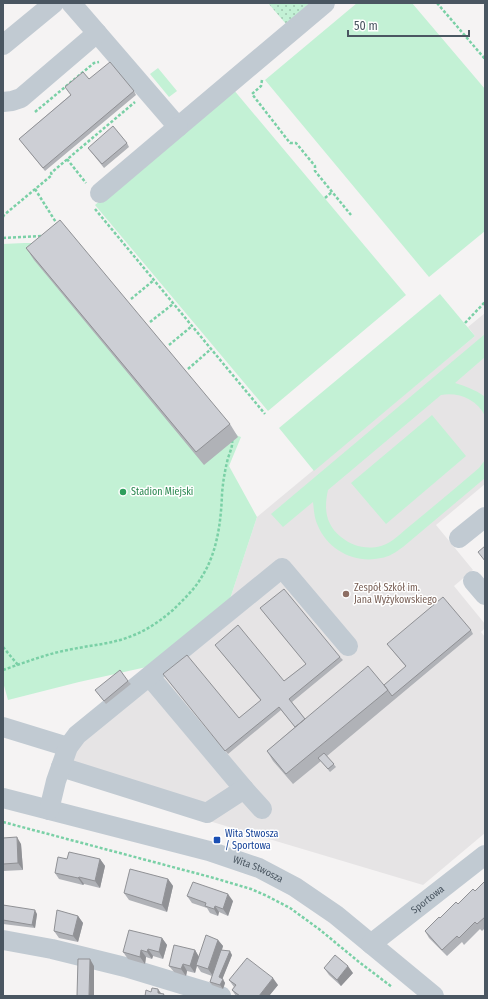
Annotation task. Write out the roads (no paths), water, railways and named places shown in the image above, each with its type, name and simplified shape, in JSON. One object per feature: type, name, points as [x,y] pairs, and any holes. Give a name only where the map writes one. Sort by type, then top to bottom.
[{"type":"street","points":[[3,45],[54,3]]},
{"type":"street","points":[[70,3],[178,127]]},
{"type":"street","points":[[99,194],[325,3]]},
{"type":"street","points":[[3,102],[21,98],[97,33]]},
{"type":"street","points":[[459,538],[485,517]]},
{"type":"street","points":[[49,810],[56,781],[68,747],[78,735],[282,568],[348,646]]},
{"type":"street","points":[[150,677],[262,809]]},
{"type":"street","points":[[3,727],[68,747]]},
{"type":"street","points":[[61,767],[208,813],[244,789]]},
{"type":"street","name":"Wita Stwosza","points":[[3,798],[209,851],[259,868],[295,887],[336,915],[434,996]]},
{"type":"street","name":"Sportowa","points":[[371,944],[485,855]]},
{"type":"street","points":[[3,940],[52,949],[125,967],[221,996]]},
{"type":"place","name":"Stadion Miejski","points":[[123,492]]},
{"type":"place","name":"Zespół Szkół im. Jana Wyżykowskiego","points":[[346,594]]},
{"type":"place","name":"Wita Stwosza / Sportowa","points":[[217,840]]}]
